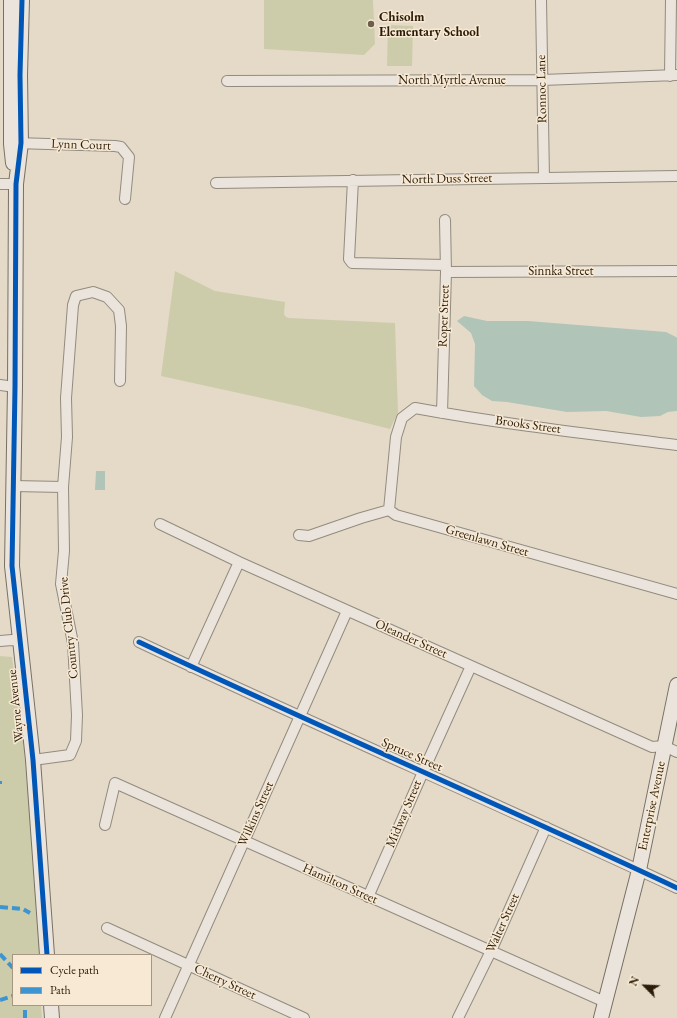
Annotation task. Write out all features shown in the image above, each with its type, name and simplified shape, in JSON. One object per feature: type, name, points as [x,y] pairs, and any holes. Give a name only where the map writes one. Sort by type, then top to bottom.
[{"type":"street","name":"Wayne Avenue","points":[[11,0],[15,75],[16,144],[15,387],[12,566],[33,760],[47,954]]},
{"type":"street","name":"Wayne Avenue","points":[[15,75],[22,0]]},
{"type":"street","name":"Ronnoc Lane","points":[[541,0],[544,178]]},
{"type":"street","points":[[671,0],[674,76]]},
{"type":"street","name":"North Myrtle Avenue","points":[[227,81],[542,80],[674,76]]},
{"type":"street","name":"Lynn Court","points":[[16,144],[120,147],[129,157],[125,199]]},
{"type":"street","name":"North Duss Street","points":[[216,183],[677,176]]},
{"type":"street","name":"Sinnka Street","points":[[353,180],[349,259],[352,263],[446,269],[677,271]]},
{"type":"street","points":[[0,184],[16,184]]},
{"type":"street","name":"Roper Street","points":[[442,413],[446,269],[445,220]]},
{"type":"street","points":[[13,486],[63,487],[67,437],[66,398],[69,349],[73,305],[76,296],[93,292],[107,297],[119,310],[121,326],[120,381]]},
{"type":"street","points":[[0,385],[15,387]]},
{"type":"street","name":"Brooks Street","points":[[389,510],[396,436],[402,418],[415,408],[545,428],[677,445]]},
{"type":"street","name":"Country Club Drive","points":[[33,760],[70,755],[76,741],[77,715],[73,643],[61,584],[64,544],[63,487]]},
{"type":"street","points":[[299,535],[309,536],[389,510]]},
{"type":"street","name":"Greenlawn Street","points":[[389,510],[396,515],[677,594]]},
{"type":"street","name":"Oleander Street","points":[[160,524],[239,562],[652,747],[671,749]]},
{"type":"street","points":[[191,667],[239,562]]},
{"type":"street","name":"Wilkins Street","points":[[165,1018],[348,611]]},
{"type":"street","points":[[0,642],[12,640],[20,641]]},
{"type":"street","name":"Spruce Street","points":[[139,642],[300,717],[546,827],[677,888]]},
{"type":"street","name":"Midway Street","points":[[368,896],[471,666]]},
{"type":"street","name":"Enterprise Avenue","points":[[601,1018],[671,749],[677,686]]},
{"type":"street","name":"Hamilton Street","points":[[106,826],[115,783],[605,1002]]},
{"type":"street","name":"Walter Street","points":[[458,1018],[491,950],[546,827]]},
{"type":"street","name":"Cherry Street","points":[[107,928],[304,1018]]},
{"type":"street","points":[[51,1006],[52,1018]]},
{"type":"green space","points":[[264,0],[373,0],[375,44],[364,55],[264,49]]},
{"type":"green space","points":[[388,25],[413,26],[412,66],[387,66]]},
{"type":"green space","points":[[175,271],[215,291],[285,302],[284,314],[289,318],[395,323],[398,413],[390,429],[298,406],[161,376]]},
{"type":"green space","points":[[0,656],[12,657],[24,749],[40,954],[12,954],[12,1006],[41,1006],[42,1018],[0,1018]]},
{"type":"shaded area","points":[[464,316],[487,321],[528,321],[666,332],[677,338],[677,411],[668,412],[660,416],[641,417],[606,411],[567,412],[492,401],[482,395],[474,386],[475,344],[471,333],[457,321]]},
{"type":"shaded area","points":[[96,471],[105,471],[105,490],[95,490]]},
{"type":"marked path","points":[[0,907],[23,909],[30,913]]},
{"type":"marked path","points":[[0,954],[12,967]]},
{"type":"marked path","points":[[0,1000],[12,996]]},
{"type":"marked path","points":[[25,1006],[25,1018]]},
{"type":"cycle path","points":[[22,0],[20,75],[21,143],[16,184],[12,566],[33,760],[47,954]]},
{"type":"cycle path","points":[[139,642],[677,888]]},
{"type":"place","name":"Chisolm Elementary School","points":[[371,24]]}]
